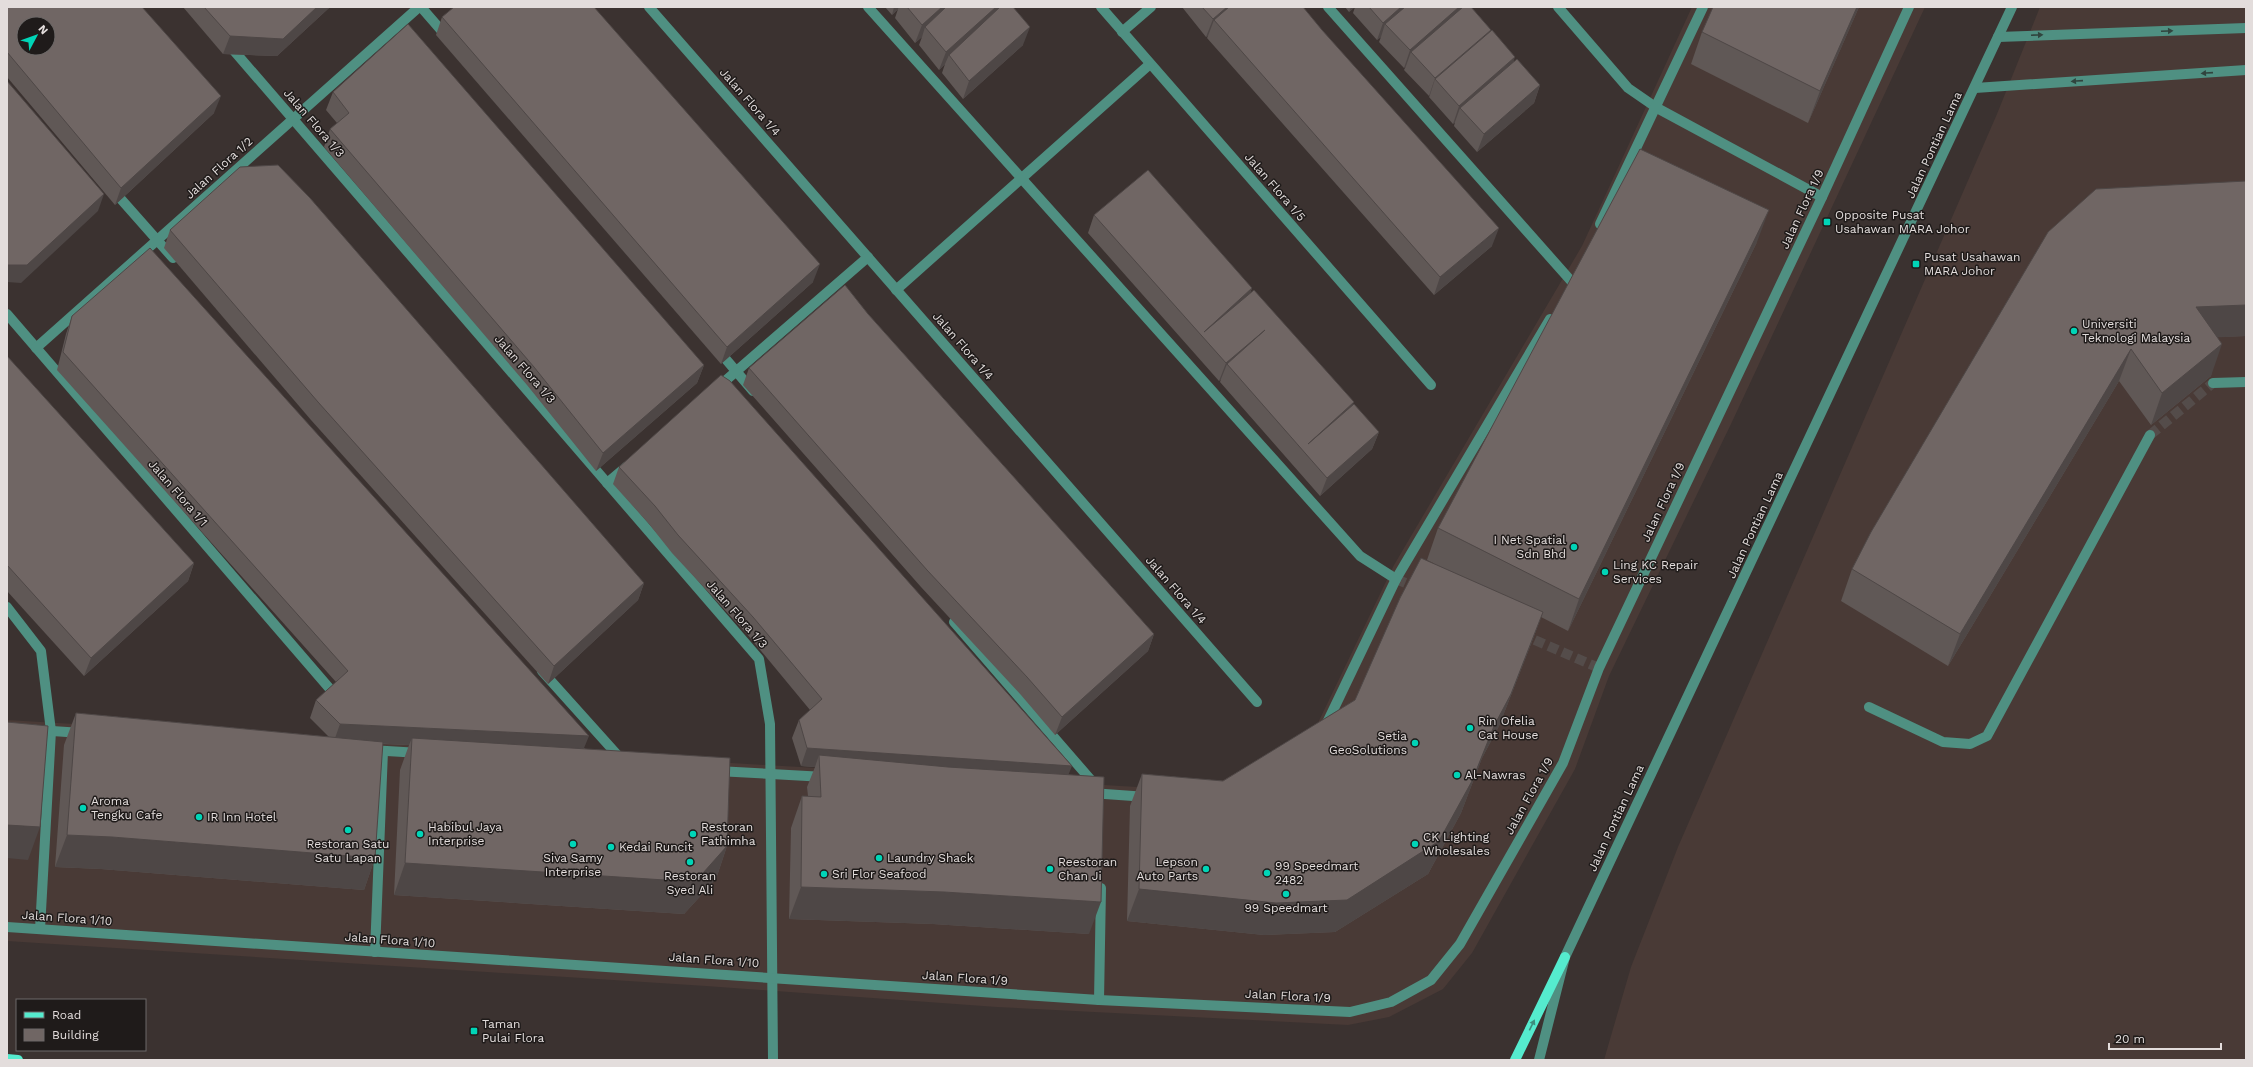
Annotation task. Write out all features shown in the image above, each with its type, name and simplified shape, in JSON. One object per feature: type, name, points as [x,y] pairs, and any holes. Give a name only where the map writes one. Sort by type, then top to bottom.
[{"type":"main road","points":[[1515,1060],[1565,956]]},
{"type":"main road","points":[[7,1059],[18,1060]]},
{"type":"street","points":[[420,7],[452,43]]},
{"type":"street","name":"Jalan Flora 1/2","points":[[36,348],[420,7]]},
{"type":"street","name":"Jalan Flora 1/4","points":[[649,7],[1257,702]]},
{"type":"street","points":[[868,7],[1360,556],[1396,579]]},
{"type":"street","name":"Jalan Flora 1/5","points":[[1101,7],[1431,385]]},
{"type":"street","points":[[1122,32],[1151,7]]},
{"type":"street","points":[[1328,7],[1572,282]]},
{"type":"street","points":[[1558,7],[1628,88],[1657,108],[1822,197]]},
{"type":"street","points":[[1596,233],[1657,108],[1703,7]]},
{"type":"street","name":"Jalan Flora 1/9","points":[[772,977],[1099,1000],[1350,1012],[1391,1002],[1432,980],[1460,944],[1563,763],[1598,668],[1822,197],[1909,7]]},
{"type":"street","name":"Jalan Pontian Lama","points":[[1539,1060],[1565,956],[2012,7]]},
{"type":"street","points":[[1998,37],[2246,28]]},
{"type":"street","name":"Jalan Flora 1/3","points":[[222,36],[759,660],[770,724],[772,1060]]},
{"type":"street","points":[[896,290],[1150,64]]},
{"type":"street","points":[[1975,88],[2246,70]]},
{"type":"street","points":[[105,181],[178,263]]},
{"type":"street","points":[[707,397],[868,257]]},
{"type":"street","points":[[1315,736],[1322,732],[1396,579],[1556,309]]},
{"type":"street","name":"Jalan Flora 1/1","points":[[7,314],[330,689]]},
{"type":"street","points":[[711,341],[762,401]]},
{"type":"street","points":[[2213,383],[2246,382]]},
{"type":"street","points":[[1869,707],[1943,742],[1970,744],[1987,736],[2150,435]]},
{"type":"street","points":[[607,483],[636,458]]},
{"type":"street","points":[[7,607],[41,651],[50,731],[40,929]]},
{"type":"street","points":[[945,611],[1103,798]]},
{"type":"street","points":[[536,665],[626,765],[610,764]]},
{"type":"street","points":[[7,728],[90,734]]},
{"type":"street","points":[[359,750],[430,754]]},
{"type":"street","points":[[375,952],[383,751]]},
{"type":"street","points":[[706,770],[833,778]]},
{"type":"street","points":[[1079,793],[1103,798],[1158,797]]},
{"type":"street","points":[[1099,1000],[1101,881]]},
{"type":"street","name":"Jalan Flora 1/10","points":[[7,927],[772,977]]},
{"type":"shaded area","points":[[1692,7],[1925,7],[1731,424],[1609,676],[1575,769],[1472,953],[1443,989],[1389,1017],[1348,1025],[997,1007],[706,986],[7,941],[7,720],[1204,791],[1316,727],[1394,565],[1582,246]]},
{"type":"shaded area","name":"Universiti Teknologi Malaysia","points":[[2040,7],[2246,7],[2246,1060],[1604,1060],[1631,967],[1678,847],[1997,114]]},
{"type":"building","points":[[7,7],[142,7],[221,96],[121,188],[7,52]]},
{"type":"building","points":[[204,7],[317,7],[283,39],[230,36]]},
{"type":"building","points":[[454,7],[594,7],[820,264],[727,347],[442,17]]},
{"type":"building","points":[[907,7],[942,7],[922,25]]},
{"type":"building","points":[[946,7],[996,7],[946,52],[925,27]]},
{"type":"building","points":[[1000,7],[1013,7],[1030,27],[969,81],[949,55]]},
{"type":"building","points":[[1202,7],[1227,7],[1213,19]]},
{"type":"building","points":[[1229,7],[1303,7],[1499,228],[1440,277],[1214,20]]},
{"type":"building","points":[[1369,7],[1401,7],[1383,23]]},
{"type":"building","points":[[1405,7],[1459,7],[1410,50],[1385,24]]},
{"type":"building","points":[[1463,7],[1471,7],[1491,30],[1435,78],[1411,52]]},
{"type":"building","points":[[1713,7],[1857,7],[1820,91],[1702,32]]},
{"type":"building","points":[[408,24],[704,365],[603,453],[534,367],[330,129],[349,113],[333,92]]},
{"type":"building","points":[[1492,30],[1515,57],[1459,106],[1435,79]]},
{"type":"building","points":[[1517,59],[1540,85],[1484,134],[1460,108]]},
{"type":"building","points":[[7,81],[104,194],[27,265],[7,265]]},
{"type":"building","points":[[1640,149],[1769,210],[1579,599],[1438,528]]},
{"type":"building","points":[[278,165],[310,198],[644,583],[554,666],[318,402],[170,230],[240,167]]},
{"type":"building","points":[[1148,170],[1252,288],[1204,332],[1254,290],[1354,402],[1308,444],[1354,404],[1379,432],[1327,478],[1227,364],[1265,330],[1226,363],[1094,215]]},
{"type":"building","points":[[2246,181],[2246,305],[2196,307],[2222,344],[2162,393],[2131,349],[1960,634],[1852,569],[1871,532],[2048,232],[2096,189]]},
{"type":"building","points":[[150,248],[589,736],[340,724],[316,700],[348,671],[63,352],[72,316]]},
{"type":"building","points":[[845,285],[868,314],[1154,634],[1062,717],[1027,677],[927,570],[749,368]]},
{"type":"building","points":[[7,356],[194,563],[91,658],[7,565]]},
{"type":"building","points":[[721,375],[730,381],[1072,766],[807,748],[799,720],[822,699],[753,617],[678,535],[655,506],[619,467]]},
{"type":"building","points":[[1421,558],[1543,612],[1511,694],[1494,726],[1472,781],[1439,841],[1347,900],[1276,903],[1139,889],[1142,774],[1223,781],[1355,700],[1400,598]]},
{"type":"building","points":[[76,713],[383,742],[375,858],[112,837],[67,835]]},
{"type":"building","points":[[7,722],[48,726],[40,827],[7,825]]},
{"type":"building","points":[[412,738],[730,758],[727,846],[695,882],[405,863]]},
{"type":"building","points":[[819,755],[948,767],[1104,777],[1101,902],[944,892],[801,887],[802,796],[821,797]]},
{"type":"tunnel","points":[[2150,435],[2213,383]]},
{"type":"tunnel","points":[[1396,579],[1420,589]]},
{"type":"tunnel","points":[[1521,634],[1599,668]]},
{"type":"place","name":"Opposite Pusat Usahawan MARA Johor","points":[[1827,222]]},
{"type":"place","name":"Pusat Usahawan MARA Johor","points":[[1916,264]]},
{"type":"place","name":"Universiti Teknologi Malaysia","points":[[2074,331]]},
{"type":"place","name":"I Net Spatial Sdn Bhd","points":[[1574,547]]},
{"type":"place","name":"Ling KC Repair Services","points":[[1605,572]]},
{"type":"place","name":"Rin Ofelia Cat House","points":[[1470,728]]},
{"type":"place","name":"Setia GeoSolutions","points":[[1415,743]]},
{"type":"place","name":"Al-Nawras","points":[[1457,775]]},
{"type":"place","name":"Aroma Tengku Cafe","points":[[83,808]]},
{"type":"place","name":"IR Inn Hotel","points":[[199,817]]},
{"type":"place","name":"Restoran Satu Satu Lapan","points":[[348,830]]},
{"type":"place","name":"Habibul Jaya Interprise","points":[[420,834]]},
{"type":"place","name":"Restoran Fathimha","points":[[693,834]]},
{"type":"place","name":"Siva Samy Interprise","points":[[573,844]]},
{"type":"place","name":"CK Lighting Wholesales","points":[[1415,844]]},
{"type":"place","name":"Kedai Runcit","points":[[611,847]]},
{"type":"place","name":"Laundry Shack","points":[[879,858]]},
{"type":"place","name":"Restoran Syed Ali","points":[[690,862]]},
{"type":"place","name":"Reestoran Chan Ji","points":[[1050,869]]},
{"type":"place","name":"Lepson Auto Parts","points":[[1206,869]]},
{"type":"place","name":"99 Speedmart 2482","points":[[1267,873]]},
{"type":"place","name":"Sri Flor Seafood","points":[[824,874]]},
{"type":"place","name":"99 Speedmart","points":[[1286,894]]},
{"type":"place","name":"Taman Pulai Flora","points":[[474,1031]]}]
